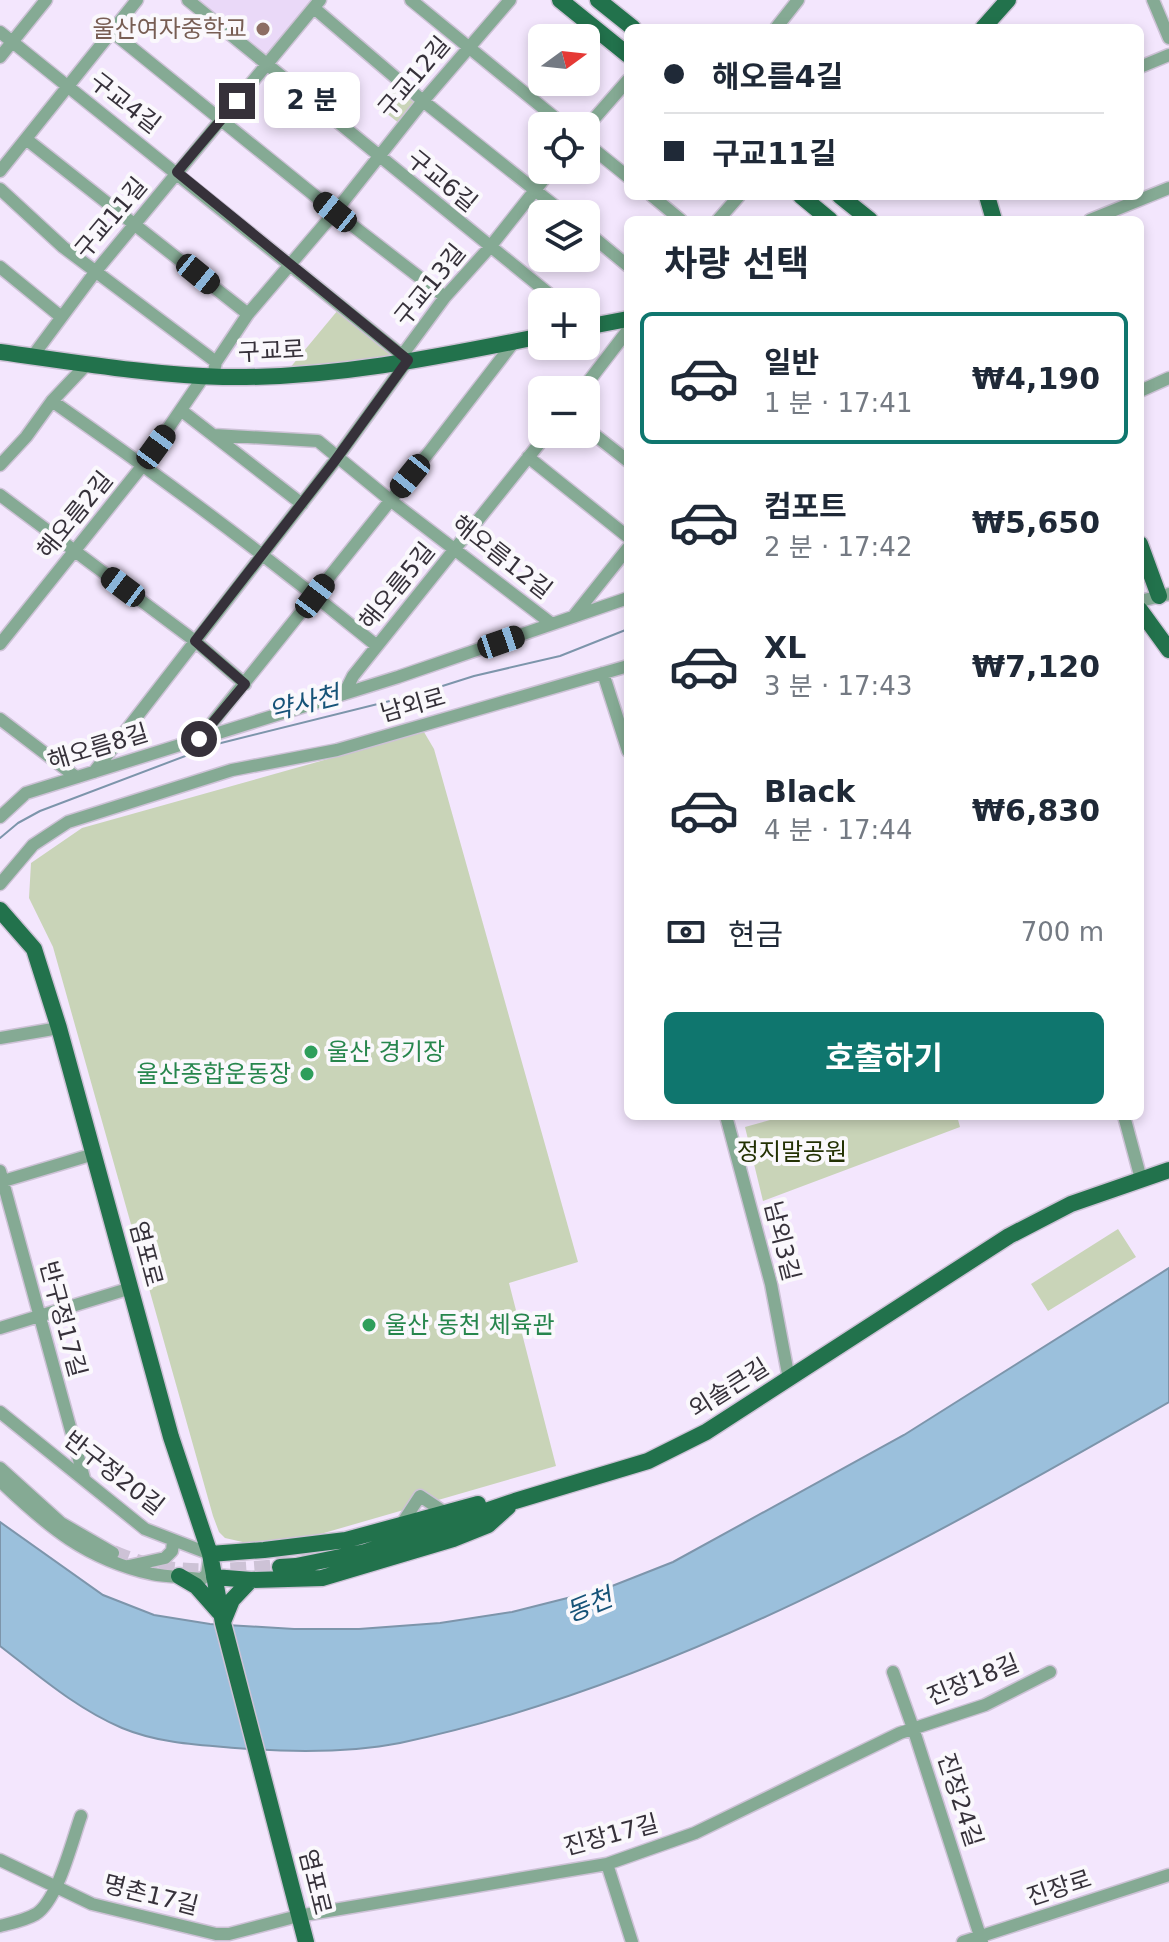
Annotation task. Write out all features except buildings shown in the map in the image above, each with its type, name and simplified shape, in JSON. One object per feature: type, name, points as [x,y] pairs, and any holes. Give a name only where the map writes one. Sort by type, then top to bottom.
[{"type":"main road","points":[[560,0],[624,52]]},
{"type":"main road","points":[[598,0],[628,24]]},
{"type":"main road","points":[[987,24],[1008,0]]},
{"type":"main road","points":[[806,200],[825,216]]},
{"type":"main road","points":[[845,200],[865,216]]},
{"type":"main road","points":[[600,324],[624,320]]},
{"type":"main road","name":"구교로","points":[[0,352],[88,363],[211,371],[311,373],[528,339]]},
{"type":"main road","points":[[1144,553],[1166,600]]},
{"type":"main road","points":[[1144,572],[1166,600]]},
{"type":"main road","points":[[1144,616],[1169,650]]},
{"type":"main road","name":"염포로","points":[[0,910],[34,949],[59,1028],[171,1437],[210,1554],[222,1618],[306,1942]]},
{"type":"main road","name":"외솔큰길","points":[[280,1567],[365,1552],[515,1501],[648,1461],[706,1432],[1009,1236],[1071,1204],[1169,1170]]},
{"type":"main road","points":[[210,1554],[346,1540],[479,1503],[515,1501]]},
{"type":"main road","points":[[214,1577],[259,1580],[322,1578],[453,1539],[488,1525],[515,1501]]},
{"type":"main road","points":[[203,1532],[217,1540],[256,1550]]},
{"type":"main road","points":[[256,1550],[259,1580]]},
{"type":"main road","points":[[179,1576],[196,1586],[222,1618],[232,1600],[259,1580]]},
{"type":"street","points":[[0,57],[46,0]]},
{"type":"street","points":[[0,171],[137,0]]},
{"type":"street","name":"구교6길","points":[[188,0],[541,288]]},
{"type":"street","points":[[411,0],[548,112]]},
{"type":"street","name":"구교12길","points":[[211,371],[248,314],[510,0]]},
{"type":"street","points":[[779,24],[798,0]]},
{"type":"street","points":[[1153,0],[1169,38]]},
{"type":"street","points":[[317,4],[423,101],[548,200]]},
{"type":"street","name":"구교11길","points":[[32,357],[96,271],[317,4]]},
{"type":"street","points":[[111,31],[445,297]]},
{"type":"street","name":"구교4길","points":[[0,32],[406,357]]},
{"type":"street","points":[[1144,65],[1169,55]]},
{"type":"street","points":[[600,112],[624,85]]},
{"type":"street","points":[[26,139],[248,314]]},
{"type":"street","points":[[600,154],[624,174]]},
{"type":"street","name":"구교13길","points":[[94,772],[337,458],[445,297],[490,247],[539,184]]},
{"type":"street","points":[[1144,198],[1169,188]]},
{"type":"street","points":[[0,189],[63,247],[96,271],[211,371]]},
{"type":"street","points":[[657,200],[676,216]]},
{"type":"street","points":[[722,216],[736,200]]},
{"type":"street","points":[[1100,216],[1139,200]]},
{"type":"street","points":[[600,243],[624,263]]},
{"type":"street","points":[[0,267],[60,316]]},
{"type":"street","points":[[593,376],[624,335]]},
{"type":"street","points":[[199,739],[514,342]]},
{"type":"street","points":[[0,465],[26,437],[52,401],[88,363]]},
{"type":"street","name":"해오름2길","points":[[0,644],[143,465],[211,371]]},
{"type":"street","points":[[1144,389],[1169,378]]},
{"type":"street","points":[[52,401],[143,465],[377,646]]},
{"type":"street","points":[[182,411],[302,504]]},
{"type":"street","name":"해오름12길","points":[[214,435],[318,441],[552,624]]},
{"type":"street","points":[[600,439],[624,458]]},
{"type":"street","name":"해오름5길","points":[[344,694],[353,676],[535,448]]},
{"type":"street","points":[[528,457],[624,534]]},
{"type":"street","points":[[0,495],[195,641],[245,684]]},
{"type":"street","points":[[573,617],[624,553]]},
{"type":"street","name":"해오름8길","points":[[0,817],[26,793],[344,694],[624,599]]},
{"type":"street","points":[[1144,601],[1166,600]]},
{"type":"street","name":"남외로","points":[[0,884],[33,845],[68,822],[232,770],[337,750],[624,667]]},
{"type":"street","points":[[603,673],[624,739]]},
{"type":"street","points":[[0,719],[76,777]]},
{"type":"street","points":[[0,1038],[59,1028]]},
{"type":"street","name":"남외3길","points":[[727,1120],[771,1284],[789,1379]]},
{"type":"street","points":[[1125,1120],[1141,1179]]},
{"type":"street","points":[[1,1178],[94,1154]]},
{"type":"street","name":"반구정17길","points":[[1,1178],[84,1478]]},
{"type":"street","points":[[0,1328],[131,1288]]},
{"type":"street","name":"반구정20길","points":[[0,1412],[145,1529],[210,1554]]},
{"type":"street","points":[[0,1468],[61,1523],[113,1553]]},
{"type":"street","points":[[0,1481],[54,1531],[78,1547],[126,1567],[156,1574],[206,1577],[210,1554]]},
{"type":"street","points":[[126,1567],[165,1558],[172,1551],[173,1541]]},
{"type":"street","name":"진장24길","points":[[893,1672],[981,1939]]},
{"type":"street","name":"진장18길","points":[[913,1728],[985,1705],[1050,1672]]},
{"type":"street","name":"진장17길","points":[[298,1916],[607,1864],[705,1829],[913,1728]]},
{"type":"street","points":[[0,1926],[36,1914],[50,1900],[81,1816]]},
{"type":"street","name":"명촌17길","points":[[0,1860],[92,1904],[216,1934],[229,1934],[298,1916]]},
{"type":"street","points":[[607,1864],[632,1942]]},
{"type":"street","name":"진장로","points":[[963,1942],[981,1939],[1169,1875]]},
{"type":"shaded area","name":"울산여자중학교","points":[[198,0],[315,0],[269,57]]},
{"type":"green space","points":[[394,83],[416,103],[400,124],[376,105]]},
{"type":"green space","points":[[338,310],[401,356],[289,369]]},
{"type":"green space","name":"울산종합운동장","points":[[424,732],[434,749],[578,1262],[509,1283],[556,1466],[317,1535],[265,1544],[225,1538],[213,1516],[53,947],[29,898],[31,863],[82,828]]},
{"type":"green space","name":"정지말공원","points":[[770,1120],[958,1120],[960,1127],[763,1201],[745,1127]]},
{"type":"green space","points":[[1118,1229],[1136,1257],[1048,1311],[1031,1284]]},
{"type":"water","name":"동천","points":[[1169,1268],[1169,1402],[987,1505],[797,1602],[700,1646],[601,1685],[501,1718],[400,1743],[360,1749],[276,1750],[178,1742],[136,1733],[105,1720],[59,1691],[0,1646],[0,1522],[103,1595],[154,1615],[210,1624],[359,1629],[440,1623],[512,1612],[607,1588],[673,1562],[904,1435]]},
{"type":"waterway","name":"약사천","points":[[0,838],[40,811],[217,744],[560,656],[624,631]]},
{"type":"tunnel","points":[[113,1553],[149,1566],[186,1571],[280,1567]]},
{"type":"place","name":"울산여자중학교","points":[[263,29]]},
{"type":"place","name":"울산 경기장","points":[[311,1052]]},
{"type":"place","name":"울산종합운동장","points":[[307,1074]]},
{"type":"place","name":"울산 동천 체육관","points":[[369,1325]]},
{"type":"route","points":[[199,739],[245,684],[195,641],[334,462],[408,360],[177,172],[237,101]]}]
